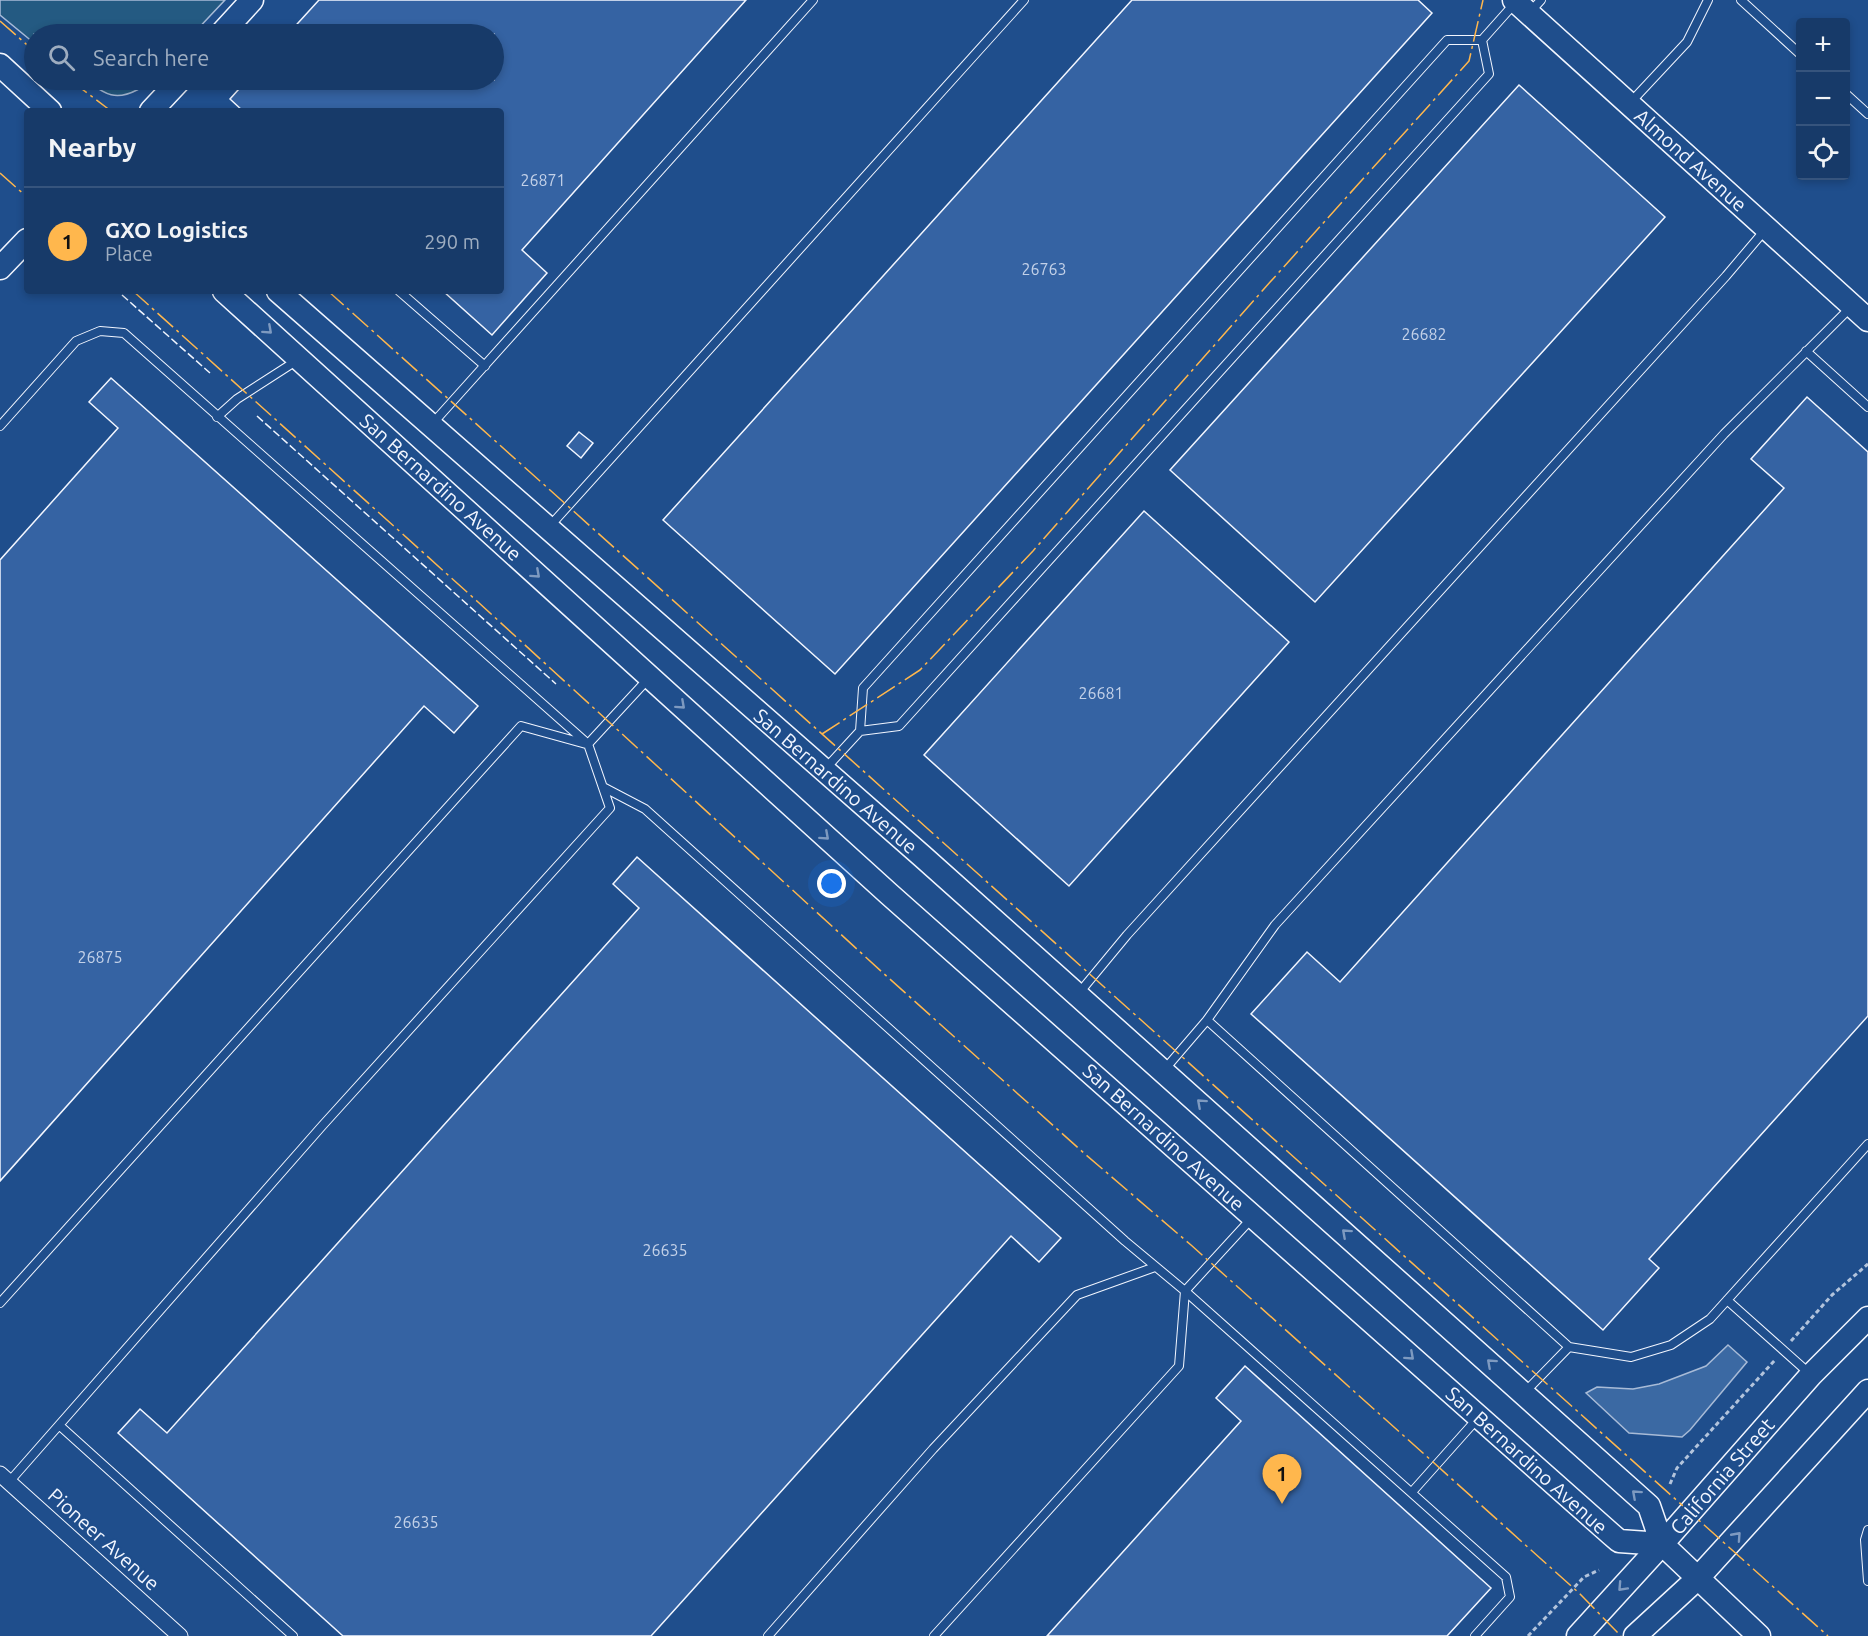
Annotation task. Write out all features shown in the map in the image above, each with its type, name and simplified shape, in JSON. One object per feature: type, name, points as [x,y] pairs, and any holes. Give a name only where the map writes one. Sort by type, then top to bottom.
[{"type":"main road","points":[[230,24],[252,0]]},
{"type":"main road","name":"Almond Avenue","points":[[1525,4],[1629,104],[1860,313]]},
{"type":"main road","points":[[0,65],[24,87]]},
{"type":"main road","points":[[27,90],[47,108]]},
{"type":"main road","points":[[154,108],[171,90]]},
{"type":"main road","points":[[0,268],[24,243]]},
{"type":"main road","name":"San Bernardino Avenue","points":[[227,294],[890,894],[1619,1541],[1662,1544],[1650,1506],[1164,1070],[281,294]]},
{"type":"main road","name":"California Street","points":[[1578,1636],[1811,1374],[1868,1318]]},
{"type":"main road","points":[[1635,1636],[1697,1579],[1868,1391]]},
{"type":"main road","points":[[1662,1544],[1759,1636]]},
{"type":"street","name":"Pioneer Avenue","points":[[4,1478],[180,1636]]},
{"type":"lane","points":[[430,426],[813,0]]},
{"type":"lane","points":[[548,529],[1024,0]]},
{"type":"lane","points":[[1629,104],[1687,42],[1708,0]]},
{"type":"lane","points":[[1741,0],[1796,50]]},
{"type":"lane","points":[[824,770],[860,731],[863,688],[1447,40],[1482,40],[1525,4]]},
{"type":"lane","points":[[860,731],[899,726],[1489,74],[1482,40]]},
{"type":"lane","points":[[1850,98],[1868,114]]},
{"type":"lane","points":[[1078,994],[1127,935],[1726,276],[1766,228]]},
{"type":"lane","points":[[402,294],[485,366]]},
{"type":"lane","points":[[1164,1070],[1207,1020],[1275,925],[1724,434],[1806,351],[1860,313]]},
{"type":"lane","points":[[0,426],[76,341],[100,331],[124,333],[588,744],[610,808],[322,1126],[59,1425],[4,1478]]},
{"type":"lane","points":[[1806,351],[1868,407]]},
{"type":"lane","points":[[217,417],[237,399],[300,359]]},
{"type":"lane","points":[[588,744],[649,677]]},
{"type":"lane","points":[[0,1303],[521,726],[588,744]]},
{"type":"lane","points":[[603,787],[645,809],[1155,1267],[1185,1291],[1506,1576],[1510,1596],[1475,1636]]},
{"type":"lane","points":[[1207,1020],[1569,1347],[1631,1357],[1671,1345],[1710,1319],[1868,1144]]},
{"type":"lane","points":[[934,1636],[1179,1366],[1185,1291],[1253,1216]]},
{"type":"lane","points":[[768,1636],[933,1449],[1077,1295],[1155,1267]]},
{"type":"lane","points":[[1727,1300],[1811,1374]]},
{"type":"lane","points":[[1525,1393],[1569,1347]]},
{"type":"lane","points":[[1412,1492],[1479,1417]]},
{"type":"lane","points":[[59,1425],[293,1636]]},
{"type":"lane","points":[[1868,1530],[1865,1540],[1868,1581]]},
{"type":"path","points":[[1670,1484],[1677,1467],[1832,1295],[1868,1264]]},
{"type":"path","points":[[1528,1636],[1584,1577],[1599,1570]]},
{"type":"shaded area","points":[[0,0],[225,0],[202,24],[24,24],[24,35],[0,15]]},
{"type":"shaded area","points":[[101,90],[137,90],[115,96]]},
{"type":"shaded area","points":[[1728,1345],[1747,1362],[1682,1437],[1629,1433],[1586,1393],[1597,1387],[1633,1389],[1659,1384],[1706,1366]]},
{"type":"building","points":[[319,0],[746,0],[522,250],[547,273],[492,335],[446,294],[504,294],[504,108],[240,108],[230,99],[238,90],[504,90],[504,24],[297,24]]},
{"type":"building","points":[[1132,0],[1418,0],[1432,13],[835,674],[663,520]]},
{"type":"building","points":[[1519,85],[1665,217],[1315,602],[1170,470]]},
{"type":"building","points":[[111,378],[478,706],[454,733],[424,706],[0,1181],[0,560],[118,428],[89,402]]},
{"type":"building","points":[[1807,397],[1868,452],[1868,1016],[1649,1259],[1659,1268],[1603,1330],[1251,1014],[1307,952],[1340,982],[1784,488],[1751,459]]},
{"type":"building","points":[[579,432],[593,443],[581,458],[567,446]]},
{"type":"building","points":[[1144,511],[1289,642],[1069,886],[924,755]]},
{"type":"building","points":[[637,857],[1061,1238],[1039,1262],[1011,1236],[651,1636],[343,1636],[118,1433],[140,1409],[167,1433],[639,908],[613,884]]},
{"type":"building","points":[[1245,1366],[1491,1588],[1447,1636],[1047,1636],[1241,1421],[1216,1398]]},
{"type":"fence","points":[[122,295],[210,373]]},
{"type":"fence","points":[[257,416],[556,684]]},
{"type":"power","points":[[822,734],[920,670],[1033,551],[1469,61],[1483,0]]},
{"type":"power","points":[[0,21],[24,42]]},
{"type":"power","points":[[83,90],[107,108]]},
{"type":"power","points":[[0,173],[24,194]]},
{"type":"power","points":[[136,294],[478,602],[882,972],[1579,1593],[1621,1636]]},
{"type":"power","points":[[331,294],[1828,1636]]},
{"type":"place","name":"GXO Logistics","points":[[1282,1504]]}]
